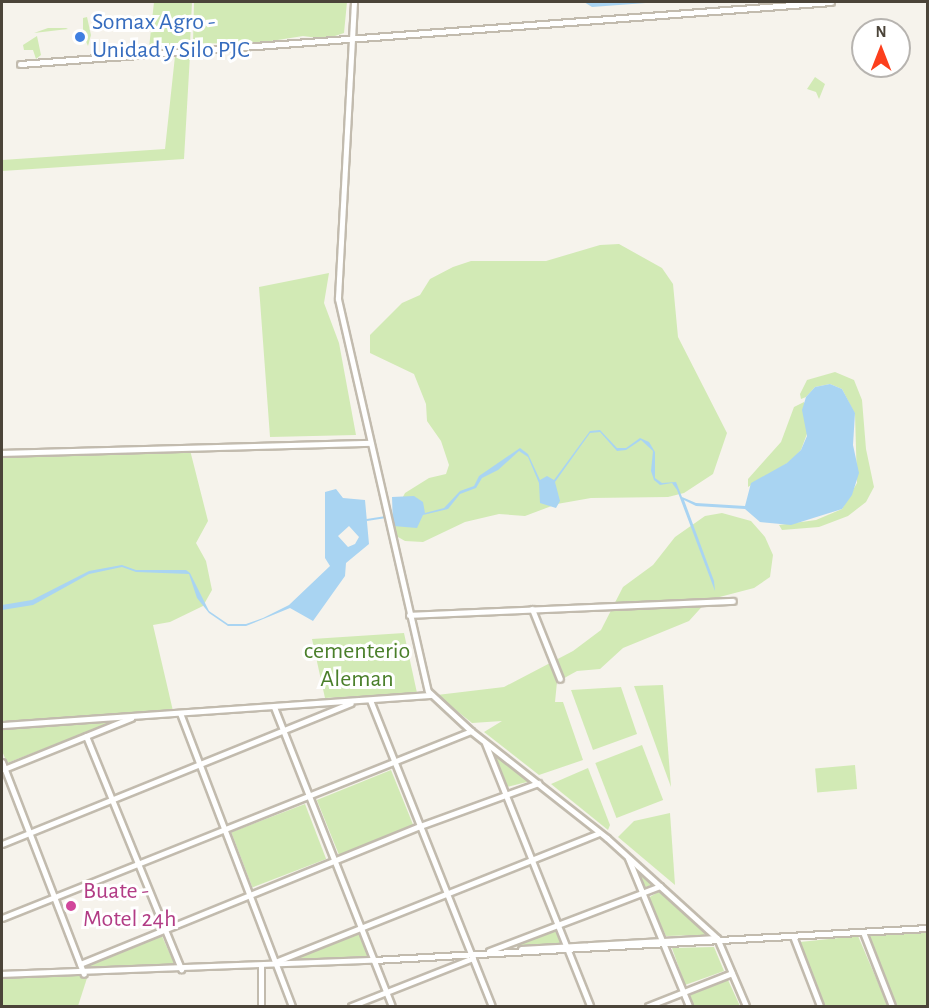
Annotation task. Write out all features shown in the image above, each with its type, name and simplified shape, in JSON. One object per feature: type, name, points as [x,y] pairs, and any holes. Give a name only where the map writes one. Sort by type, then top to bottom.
[{"type":"street","points":[[354,2],[338,299],[409,615],[431,695],[471,731],[599,832],[718,940],[746,1006]]},
{"type":"street","points":[[20,64],[831,2]]},
{"type":"street","points":[[2,453],[369,443]]},
{"type":"street","points":[[409,615],[733,601]]},
{"type":"street","points":[[532,609],[560,679]]},
{"type":"street","points":[[2,725],[431,695]]},
{"type":"street","points":[[370,700],[492,1006]]},
{"type":"street","points":[[2,844],[200,766],[355,701]]},
{"type":"street","points":[[274,707],[392,1006]]},
{"type":"street","points":[[180,713],[292,1006]]},
{"type":"street","points":[[4,769],[137,716]]},
{"type":"street","points":[[2,918],[471,731]]},
{"type":"street","points":[[86,736],[181,969]]},
{"type":"street","points":[[484,741],[590,1006]]},
{"type":"street","points":[[2,762],[84,974]]},
{"type":"street","points":[[80,964],[420,826],[538,783]]},
{"type":"street","points":[[276,963],[599,832]]},
{"type":"street","points":[[627,856],[689,1006]]},
{"type":"street","points":[[351,1006],[387,993],[471,955],[489,951],[660,886]]},
{"type":"street","points":[[489,951],[927,928]]},
{"type":"street","points":[[862,932],[892,1006]]},
{"type":"street","points":[[794,936],[820,1006]]},
{"type":"street","points":[[2,974],[84,974],[471,955],[567,948]]},
{"type":"street","points":[[261,965],[261,1006]]},
{"type":"street","points":[[648,1006],[732,973]]},
{"type":"green space","points":[[154,2],[192,2],[190,44],[149,48]]},
{"type":"green space","points":[[194,2],[347,2],[344,33],[326,39],[303,36],[253,44],[193,43]]},
{"type":"green space","points":[[87,17],[91,35],[88,46],[83,34],[83,18]]},
{"type":"green space","points":[[48,28],[66,28],[68,29],[34,33]]},
{"type":"green space","points":[[37,36],[41,55],[36,59],[33,50],[24,50],[23,45]]},
{"type":"green space","points":[[190,55],[184,159],[2,171],[2,160],[165,149],[175,56]]},
{"type":"green space","points":[[815,77],[825,84],[819,99],[816,92],[807,89]]},
{"type":"green space","points":[[619,244],[662,268],[673,284],[678,337],[727,433],[713,474],[684,493],[668,497],[591,498],[557,504],[525,516],[499,514],[465,522],[423,542],[405,541],[391,533],[393,516],[405,493],[429,478],[446,474],[449,465],[441,441],[427,421],[426,404],[414,374],[370,353],[370,335],[402,303],[420,295],[430,279],[453,267],[471,261],[546,261],[600,245]]},
{"type":"green space","points":[[329,273],[324,303],[339,343],[356,435],[270,437],[259,287]]},
{"type":"green space","points":[[835,372],[854,380],[862,400],[866,449],[874,487],[866,502],[848,516],[819,527],[782,530],[779,525],[816,520],[842,509],[857,483],[855,414],[842,389],[830,384],[815,387],[801,399],[800,394],[807,380]]},
{"type":"green space","points":[[804,402],[808,431],[801,450],[791,461],[748,487],[748,479],[781,442],[794,407]]},
{"type":"green space","points":[[190,450],[208,521],[196,543],[206,561],[212,590],[203,606],[170,622],[153,625],[173,711],[2,723],[2,456]]},
{"type":"green space","points":[[722,513],[751,521],[765,537],[773,555],[770,577],[754,588],[708,600],[689,621],[623,648],[600,669],[577,671],[557,682],[555,702],[563,702],[583,760],[539,775],[484,732],[502,721],[472,723],[437,695],[504,687],[573,651],[601,630],[623,587],[653,565],[675,537],[705,516]]},
{"type":"green space","name":"cementerio Aleman","points":[[404,633],[417,693],[325,698],[312,639]]},
{"type":"green space","points":[[663,685],[671,787],[634,686]]},
{"type":"green space","points":[[621,687],[637,734],[593,750],[571,690]]},
{"type":"green space","points":[[113,722],[7,763],[2,751],[2,729]]},
{"type":"green space","points":[[642,745],[663,800],[616,818],[595,763]]},
{"type":"green space","points":[[492,753],[527,781],[527,782],[507,787]]},
{"type":"green space","points":[[855,765],[857,789],[817,792],[815,768]]},
{"type":"green space","points":[[588,768],[610,825],[608,830],[551,784]]},
{"type":"green space","points":[[391,770],[413,825],[339,855],[317,800]]},
{"type":"green space","points":[[305,804],[326,859],[252,887],[231,832]]},
{"type":"green space","points":[[670,813],[675,885],[618,837],[634,821]]},
{"type":"green space","points":[[634,867],[653,884],[654,884],[643,888]]},
{"type":"green space","points":[[660,891],[706,933],[704,935],[666,936],[648,898]]},
{"type":"green space","points":[[555,929],[561,944],[505,947],[507,946]]},
{"type":"green space","points":[[358,931],[368,956],[285,960]]},
{"type":"green space","points":[[927,931],[927,1006],[896,1006],[869,935]]},
{"type":"green space","points":[[161,934],[175,965],[85,967],[85,965]]},
{"type":"green space","points":[[858,936],[888,1006],[825,1006],[800,942]]},
{"type":"green space","points":[[714,947],[724,971],[685,985],[672,948]]},
{"type":"green space","points":[[88,975],[78,1006],[2,1006],[2,977]]},
{"type":"green space","points":[[728,980],[740,1006],[694,1006],[690,995]]},
{"type":"water","points":[[584,2],[659,2],[592,7]]},
{"type":"water","points":[[830,384],[842,389],[855,413],[853,445],[859,473],[852,495],[842,509],[791,525],[760,522],[745,509],[696,506],[684,500],[714,581],[715,591],[677,490],[672,483],[660,485],[654,480],[651,471],[653,451],[641,440],[626,450],[617,451],[600,432],[590,433],[555,482],[560,501],[556,508],[540,503],[539,483],[528,457],[519,451],[498,470],[482,478],[476,488],[460,494],[448,509],[423,515],[417,528],[393,526],[392,497],[414,496],[423,502],[425,513],[444,508],[460,491],[474,486],[479,476],[520,448],[528,454],[540,480],[547,476],[554,480],[590,431],[600,430],[617,448],[626,448],[640,438],[649,442],[655,452],[655,478],[662,483],[676,482],[682,497],[696,503],[745,506],[751,483],[787,463],[801,450],[807,436],[802,410],[806,397],[815,387]]},
{"type":"water","points":[[336,489],[343,498],[365,500],[369,544],[346,563],[345,576],[313,621],[290,608],[246,626],[228,626],[209,613],[197,598],[189,574],[136,572],[122,567],[89,574],[33,605],[2,610],[2,605],[32,600],[89,571],[122,565],[136,570],[186,570],[190,573],[209,611],[228,624],[246,624],[263,618],[289,605],[330,566],[325,558],[325,492]],"holes":[[[349,526],[359,537],[355,544],[348,547],[338,536]]]},
{"type":"waterway","points":[[367,520],[386,517]]},
{"type":"place","name":"Somax Agro - Unidad y Silo PJC","points":[[80,37]]},
{"type":"place","name":"Buate - Motel 24h","points":[[71,906]]}]
